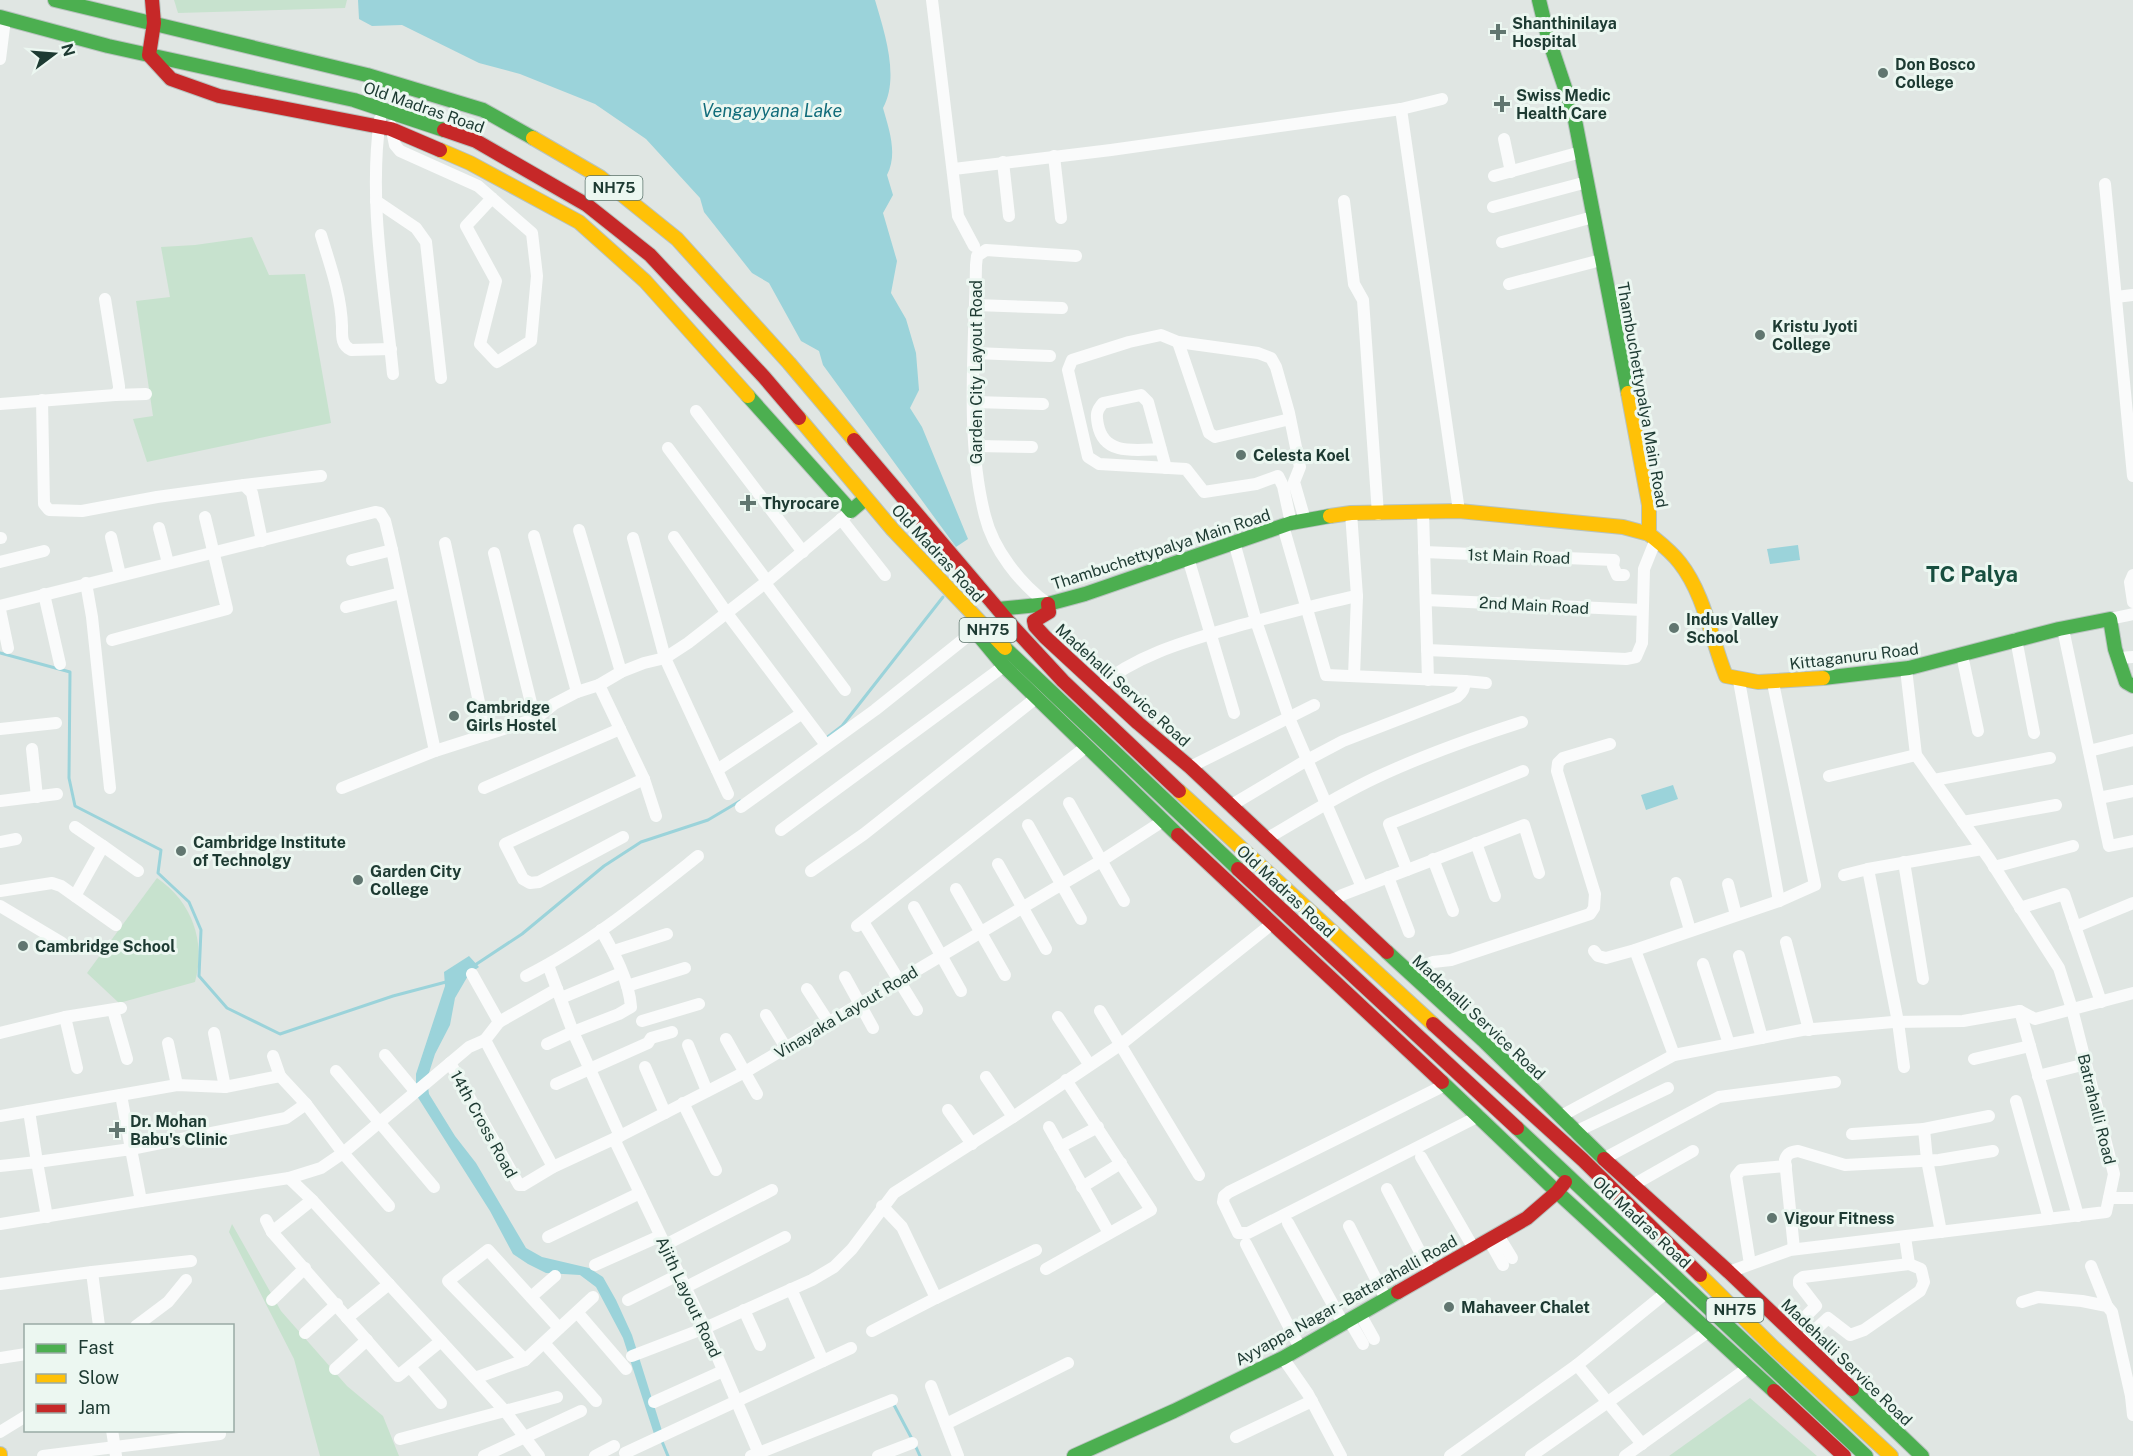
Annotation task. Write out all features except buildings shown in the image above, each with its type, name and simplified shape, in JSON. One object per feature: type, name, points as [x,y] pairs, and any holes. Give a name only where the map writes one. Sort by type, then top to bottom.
[{"type":"main road","name":"Old Madras Road","points":[[55,0],[367,75],[483,110],[600,177],[677,239],[789,363],[998,609],[1063,681],[1241,849],[1583,1160],[1775,1349],[1891,1456]]},
{"type":"main road","points":[[152,0],[154,23],[150,55],[171,79],[219,96],[385,128],[470,163],[579,222],[645,281],[846,515],[865,498]]},
{"type":"main road","name":"Thambuchettypalya Main Road","points":[[998,609],[1048,604],[1084,594],[1293,523],[1351,513],[1460,511],[1623,527],[1652,537],[1649,505],[1574,115],[1548,37],[1539,0]]},
{"type":"main road","name":"Old Madras Road","points":[[2,18],[150,55],[354,100],[476,141],[587,205],[650,255],[764,377],[865,498],[998,641],[1177,813],[1569,1176],[1866,1456]]},
{"type":"main road","points":[[1652,537],[1667,547],[1682,565],[1699,594],[1726,676],[1739,681]]},
{"type":"main road","points":[[931,570],[942,592],[1004,666],[1036,698],[1163,821],[1479,1116],[1557,1192],[1844,1456]]},
{"type":"main road","name":"Madehalli Service Road","points":[[1048,604],[1049,612],[1034,621],[1035,626],[1064,655],[1190,767],[1332,902],[1483,1040],[1603,1159],[1729,1272],[1922,1456]]},
{"type":"main road","points":[[2110,619],[2118,658],[2126,682],[2133,686]]},
{"type":"main road","name":"Kittaganuru Road","points":[[1739,681],[1773,682],[1906,669],[2016,639],[2110,619]]},
{"type":"main road","points":[[1063,681],[1064,655]]},
{"type":"main road","name":"Ayyappa Nagar - Battarahalli Road","points":[[1076,1456],[1283,1358],[1527,1218],[1557,1192],[1583,1160]]},
{"type":"street","points":[[932,0],[958,216],[974,246]]},
{"type":"street","points":[[0,59],[2,18]]},
{"type":"street","points":[[954,169],[1401,109],[1442,99]]},
{"type":"street","points":[[1401,109],[1460,511]]},
{"type":"street","points":[[387,111],[385,128],[376,147],[376,201],[393,374]]},
{"type":"street","points":[[385,128],[400,151],[471,182],[492,198],[532,233],[537,276],[531,341],[497,362],[480,344],[496,280],[466,226],[492,198]]},
{"type":"street","points":[[1504,139],[1511,172]]},
{"type":"street","points":[[1494,176],[1581,152]]},
{"type":"street","points":[[1054,156],[1061,218]]},
{"type":"street","points":[[1003,162],[1009,216]]},
{"type":"street","points":[[1492,207],[1587,182]]},
{"type":"street","points":[[2104,184],[2130,420],[2133,476]]},
{"type":"street","points":[[376,201],[416,228],[426,242],[441,378]]},
{"type":"street","points":[[1344,201],[1354,284],[1363,300],[1378,514]]},
{"type":"street","points":[[1502,242],[1593,217]]},
{"type":"street","points":[[321,235],[335,279],[345,347],[351,350],[391,349]]},
{"type":"street","name":"Garden City Layout Road","points":[[1048,604],[1021,579],[992,533],[983,508],[976,469],[975,446],[976,265],[977,256],[986,250],[1076,256]]},
{"type":"street","points":[[1509,284],[1601,260]]},
{"type":"street","points":[[2116,297],[2133,295]]},
{"type":"street","points":[[105,299],[119,386],[115,395]]},
{"type":"street","points":[[975,305],[1062,308]]},
{"type":"street","points":[[1293,523],[1294,482],[1300,467],[1290,419],[1276,367],[1271,358],[1258,353],[1178,342],[1161,335],[1129,342],[1072,360],[1068,370],[1088,457],[1099,464],[1186,469],[1204,492],[1256,484],[1300,467]]},
{"type":"street","points":[[1178,342],[1209,433],[1215,437],[1290,419]]},
{"type":"street","points":[[975,353],[1050,356]]},
{"type":"street","points":[[0,404],[146,394]]},
{"type":"street","points":[[1161,449],[1116,449],[1106,443],[1099,432],[1095,414],[1103,404],[1140,395],[1148,402],[1161,449],[1166,468]]},
{"type":"street","points":[[42,400],[44,504],[49,510],[82,511],[157,497],[321,476]]},
{"type":"street","points":[[974,402],[1043,404]]},
{"type":"street","points":[[696,411],[802,552]]},
{"type":"street","points":[[1081,428],[1097,423]]},
{"type":"street","points":[[975,446],[1032,447]]},
{"type":"street","points":[[668,448],[845,690]]},
{"type":"street","points":[[1278,476],[1293,523],[1306,607],[1326,675],[1486,683]]},
{"type":"street","points":[[244,485],[252,493],[262,541]]},
{"type":"street","points":[[8,648],[0,608],[120,574],[375,512],[383,516],[392,550],[435,751]]},
{"type":"street","points":[[1351,513],[1357,596],[1354,676]]},
{"type":"street","points":[[1423,513],[1428,680]]},
{"type":"street","points":[[342,788],[435,751],[536,719],[554,704],[577,692],[599,685],[621,672],[644,663],[665,658],[688,643],[766,582],[846,515],[885,575]]},
{"type":"street","points":[[112,640],[227,609],[205,517]]},
{"type":"street","points":[[159,528],[168,563]]},
{"type":"street","points":[[579,531],[621,672]]},
{"type":"street","points":[[534,536],[577,692]]},
{"type":"street","points":[[111,537],[120,574]]},
{"type":"street","points":[[674,537],[726,612],[824,742]]},
{"type":"street","points":[[1427,650],[1626,659],[1636,657],[1642,643],[1644,569],[1652,537]]},
{"type":"street","points":[[633,538],[665,658],[728,794]]},
{"type":"street","points":[[445,543],[486,735]]},
{"type":"street","points":[[1234,543],[1256,621],[1289,718],[1362,887]]},
{"type":"street","points":[[352,560],[392,550]]},
{"type":"street","points":[[0,561],[44,551]]},
{"type":"street","name":"1st Main Road","points":[[1424,552],[1614,560],[1613,566],[1617,575],[1624,575]]},
{"type":"street","points":[[494,553],[536,719]]},
{"type":"street","points":[[1188,558],[1234,713]]},
{"type":"street","points":[[2133,575],[2130,582],[2133,602]]},
{"type":"street","points":[[86,583],[92,617],[110,788]]},
{"type":"street","points":[[346,608],[400,593]]},
{"type":"street","points":[[44,594],[60,664]]},
{"type":"street","points":[[1098,687],[1123,668],[1158,651],[1306,607],[1357,596]]},
{"type":"street","name":"2nd Main Road","points":[[1426,600],[1642,610]]},
{"type":"street","points":[[2110,619],[2133,614]]},
{"type":"street","points":[[2063,629],[2109,846],[2133,841]]},
{"type":"street","points":[[741,807],[824,742],[875,710],[974,631]]},
{"type":"street","points":[[2016,639],[2034,733]]},
{"type":"street","points":[[1962,655],[1978,731]]},
{"type":"street","points":[[2118,658],[2133,657]]},
{"type":"street","points":[[781,830],[1004,666]]},
{"type":"street","name":"Batrahalli Road","points":[[1906,669],[1916,755],[1982,849],[2059,968],[2072,1009],[2114,1174],[2109,1198]]},
{"type":"street","points":[[1230,806],[1343,741],[1457,697],[1463,691],[1465,681]]},
{"type":"street","points":[[1739,681],[1779,901]]},
{"type":"street","points":[[1594,951],[1598,956],[1606,958],[1635,950],[1779,901],[1815,885],[1773,682]]},
{"type":"street","points":[[599,685],[644,779],[656,816]]},
{"type":"street","points":[[811,871],[864,834],[1036,698]]},
{"type":"street","points":[[1190,767],[1314,705]]},
{"type":"street","points":[[717,770],[801,714]]},
{"type":"street","points":[[1266,839],[1389,772],[1452,746],[1522,722]]},
{"type":"street","points":[[0,729],[56,723]]},
{"type":"street","points":[[484,788],[620,729]]},
{"type":"street","points":[[2089,751],[2133,740]]},
{"type":"street","points":[[1408,972],[1433,962],[1450,960],[1590,914],[1594,909],[1595,894],[1557,771],[1558,762],[1563,758],[1610,744]]},
{"type":"street","points":[[916,1010],[899,980],[860,924],[1087,746]]},
{"type":"street","points":[[32,749],[37,797]]},
{"type":"street","points":[[1829,776],[1916,755]]},
{"type":"street","points":[[1934,780],[2050,758]]},
{"type":"street","points":[[1407,870],[1389,824],[1523,771]]},
{"type":"street","points":[[624,837],[539,882],[530,883],[523,879],[505,844],[644,779]]},
{"type":"street","points":[[2099,798],[2133,791]]},
{"type":"street","points":[[0,801],[57,794]]},
{"type":"street","points":[[1069,803],[1124,902]]},
{"type":"street","points":[[1963,822],[2056,805]]},
{"type":"street","name":"Vinayaka Layout Road","points":[[519,1185],[745,1072],[1101,861],[1163,821]]},
{"type":"street","points":[[1028,825],[1081,919]]},
{"type":"street","points":[[1332,902],[1342,894],[1524,825],[1539,873]]},
{"type":"street","points":[[75,827],[138,871]]},
{"type":"street","points":[[0,842],[16,839]]},
{"type":"street","points":[[1476,843],[1495,896]]},
{"type":"street","points":[[75,896],[103,846]]},
{"type":"street","points":[[1994,867],[2073,846]]},
{"type":"street","points":[[1844,875],[1982,849]]},
{"type":"street","points":[[526,976],[548,965],[601,930],[698,856]]},
{"type":"street","points":[[1433,860],[1453,911]]},
{"type":"street","points":[[1904,862],[1923,979]]},
{"type":"street","points":[[998,864],[1046,949]]},
{"type":"street","points":[[1868,869],[1898,1022],[1904,1067]]},
{"type":"street","points":[[1388,877],[1409,932]]},
{"type":"street","points":[[0,891],[52,883],[61,886],[116,925]]},
{"type":"street","points":[[1676,883],[1690,930]]},
{"type":"street","points":[[1728,884],[1736,915]]},
{"type":"street","points":[[956,889],[1005,975]]},
{"type":"street","points":[[2020,908],[2064,894],[2101,1002]]},
{"type":"street","points":[[2075,927],[2133,903]]},
{"type":"street","points":[[0,906],[62,944]]},
{"type":"street","points":[[914,907],[961,991]]},
{"type":"street","points":[[632,1356],[705,1328],[834,1267],[852,1249],[882,1206],[894,1193],[1120,1045],[1273,923]]},
{"type":"street","points":[[601,930],[614,951],[627,986],[631,1006],[651,1038]]},
{"type":"street","points":[[614,951],[667,933]]},
{"type":"street","points":[[1786,942],[1809,1030]]},
{"type":"street","points":[[1635,950],[1674,1055]]},
{"type":"street","points":[[1739,956],[1762,1038]]},
{"type":"street","points":[[1703,964],[1729,1044]]},
{"type":"street","name":"Ajith Layout Road","points":[[548,965],[573,1032],[640,1193],[705,1328],[757,1455]]},
{"type":"street","points":[[627,986],[685,968]]},
{"type":"street","points":[[0,1224],[289,1178],[321,1168],[343,1153],[469,1047],[485,1040],[499,1022],[559,994],[621,973]]},
{"type":"street","points":[[472,974],[499,1022]]},
{"type":"street","points":[[845,977],[873,1028]]},
{"type":"street","points":[[807,989],[829,1023]]},
{"type":"street","points":[[1561,1116],[1674,1055],[1809,1030],[1898,1022],[1963,1021],[2020,1011],[2035,1018],[2133,993]]},
{"type":"street","points":[[642,1021],[699,1004]]},
{"type":"street","points":[[547,1044],[619,1014],[631,1006]]},
{"type":"street","points":[[0,1033],[65,1017],[117,1009],[127,1059]]},
{"type":"street","points":[[1100,1011],[1199,1175]]},
{"type":"street","points":[[2020,1011],[2078,1216]]},
{"type":"street","points":[[766,1015],[786,1048]]},
{"type":"street","points":[[65,1017],[77,1068]]},
{"type":"street","points":[[1059,1017],[1089,1064]]},
{"type":"street","points":[[556,1084],[648,1043],[651,1038],[672,1032]]},
{"type":"street","points":[[214,1033],[225,1087]]},
{"type":"street","points":[[726,1038],[758,1094]]},
{"type":"street","points":[[485,1040],[552,1167]]},
{"type":"street","points":[[168,1043],[177,1085]]},
{"type":"street","points":[[688,1045],[707,1090]]},
{"type":"street","points":[[1974,1059],[2030,1046]]},
{"type":"street","points":[[385,1055],[415,1091]]},
{"type":"street","points":[[273,1056],[280,1076],[306,1104],[343,1153],[389,1206]]},
{"type":"street","name":"14th Cross Road","points":[[450,1063],[519,1185]]},
{"type":"street","points":[[2038,1076],[2086,1064]]},
{"type":"street","points":[[645,1067],[665,1113]]},
{"type":"street","points":[[336,1071],[434,1187]]},
{"type":"street","points":[[0,1116],[177,1085],[225,1087],[280,1076]]},
{"type":"street","points":[[986,1077],[1013,1117]]},
{"type":"street","points":[[1046,1269],[1151,1210],[1066,1080]]},
{"type":"street","points":[[1603,1159],[1719,1097],[1835,1082]]},
{"type":"street","points":[[1445,1085],[1228,1192],[1223,1202],[1238,1233],[1248,1233],[1479,1116]]},
{"type":"street","points":[[1575,1132],[1668,1088]]},
{"type":"street","points":[[121,1095],[141,1201]]},
{"type":"street","points":[[2016,1101],[2049,1219]]},
{"type":"street","points":[[683,1103],[716,1170]]},
{"type":"street","points":[[0,1166],[131,1149],[286,1118],[306,1104]]},
{"type":"street","points":[[948,1110],[972,1144]]},
{"type":"street","points":[[29,1111],[47,1217]]},
{"type":"street","points":[[1852,1134],[1924,1129],[1989,1116]]},
{"type":"street","points":[[1060,1147],[1098,1127]]},
{"type":"street","points":[[1049,1128],[1109,1233]]},
{"type":"street","points":[[1924,1129],[1927,1160],[1941,1232]]},
{"type":"street","points":[[1632,1185],[1692,1151]]},
{"type":"street","points":[[1794,1249],[1786,1166],[1787,1155],[1791,1152],[1798,1151],[1845,1165],[1939,1160],[1993,1151]]},
{"type":"street","points":[[1421,1157],[1473,1249]]},
{"type":"street","points":[[1082,1187],[1121,1163]]},
{"type":"street","points":[[1750,1264],[1736,1176],[1741,1170],[1786,1166]]},
{"type":"street","points":[[289,1178],[312,1200],[505,1410],[539,1456]]},
{"type":"street","points":[[1387,1189],[1431,1273]]},
{"type":"street","points":[[595,1265],[663,1240],[772,1190]]},
{"type":"street","points":[[548,1237],[640,1193]]},
{"type":"street","points":[[1729,1272],[1794,1249],[2106,1212],[2109,1198],[2133,1198]]},
{"type":"street","points":[[273,1232],[312,1200]]},
{"type":"street","points":[[882,1206],[902,1227],[936,1298]]},
{"type":"street","points":[[266,1220],[273,1232],[399,1376],[441,1341]]},
{"type":"street","points":[[1288,1223],[1350,1319],[1368,1342]]},
{"type":"street","points":[[1349,1226],[1386,1299]]},
{"type":"street","points":[[684,1288],[785,1237]]},
{"type":"street","points":[[1494,1237],[1507,1261]]},
{"type":"street","points":[[1905,1237],[1909,1264]]},
{"type":"street","points":[[1246,1244],[1300,1348]]},
{"type":"street","points":[[525,1360],[448,1281],[488,1250],[559,1328]]},
{"type":"street","points":[[872,1331],[1036,1250]]},
{"type":"street","points":[[0,1284],[191,1261]]},
{"type":"street","points":[[1909,1264],[1918,1267],[1923,1274],[1924,1282],[1920,1291],[1864,1330],[1850,1335],[1827,1318],[1816,1306],[1799,1284],[1803,1277],[1909,1264]]},
{"type":"street","points":[[2091,1266],[2107,1306],[2112,1312],[2132,1396],[2133,1415]]},
{"type":"street","points":[[272,1300],[304,1268]]},
{"type":"street","points":[[92,1272],[99,1324]]},
{"type":"street","points":[[628,1300],[678,1275]]},
{"type":"street","points":[[531,1297],[555,1276]]},
{"type":"street","points":[[139,1324],[168,1302],[186,1280]]},
{"type":"street","points":[[347,1317],[389,1284]]},
{"type":"street","points":[[791,1289],[823,1361]]},
{"type":"street","points":[[1450,1456],[1577,1365],[1667,1292]]},
{"type":"street","points":[[2022,1302],[2038,1297],[2107,1306]]},
{"type":"street","points":[[475,1378],[525,1360],[593,1298]]},
{"type":"street","points":[[305,1333],[336,1304]]},
{"type":"street","points":[[1791,1331],[1816,1306]]},
{"type":"street","points":[[744,1310],[760,1345]]},
{"type":"street","points":[[577,1312],[626,1369]]},
{"type":"street","points":[[1802,1342],[1827,1318]]},
{"type":"street","points":[[1531,1456],[1709,1330]]},
{"type":"street","points":[[336,1369],[367,1340]]},
{"type":"street","points":[[544,1343],[596,1401]]},
{"type":"street","points":[[595,1456],[619,1450],[736,1402],[851,1348]]},
{"type":"street","points":[[0,1358],[24,1354]]},
{"type":"street","points":[[1283,1358],[1312,1401],[1341,1456]]},
{"type":"street","points":[[946,1424],[1068,1363]]},
{"type":"street","points":[[1577,1365],[1642,1444]]},
{"type":"street","points":[[410,1367],[441,1403]]},
{"type":"street","points":[[1625,1456],[1749,1367]]},
{"type":"street","points":[[654,1402],[723,1371]]},
{"type":"street","points":[[931,1386],[958,1456]]},
{"type":"street","points":[[400,1439],[557,1397]]},
{"type":"street","points":[[757,1455],[892,1400]]},
{"type":"street","points":[[1236,1437],[1312,1401]]},
{"type":"street","points":[[484,1456],[581,1411]]},
{"type":"street","points":[[0,1432],[24,1417]]},
{"type":"street","points":[[112,1432],[115,1452]]},
{"type":"street","points":[[43,1456],[115,1452],[220,1434]]},
{"type":"street","points":[[878,1456],[912,1443]]},
{"type":"green space","points":[[174,0],[347,0],[345,8],[178,13]]},
{"type":"green space","points":[[252,237],[269,275],[305,274],[331,423],[147,462],[133,419],[153,416],[136,301],[170,297],[161,247]]},
{"type":"green space","points":[[157,878],[179,899],[193,924],[199,952],[195,982],[119,1003],[87,973]]},
{"type":"green space","points":[[232,1224],[281,1311],[347,1386],[383,1416],[399,1456],[320,1456],[294,1359],[229,1232]]},
{"type":"green space","points":[[1750,1398],[1817,1456],[1669,1456]]},
{"type":"water","name":"Vengayyana Lake","points":[[358,0],[875,0],[886,40],[890,68],[888,96],[883,108],[892,150],[887,175],[893,195],[883,213],[897,261],[891,293],[906,319],[916,353],[919,390],[910,408],[922,427],[968,539],[956,547],[823,365],[819,351],[801,341],[769,283],[752,273],[704,212],[700,198],[646,139],[595,104],[520,74],[479,63],[402,25],[372,26],[359,19]]},
{"type":"water","points":[[1798,545],[1800,560],[1770,564],[1767,549]]},
{"type":"water","points":[[1673,785],[1678,799],[1646,810],[1641,795]]},
{"type":"water","points":[[469,956],[479,967],[469,974],[455,998],[450,1025],[435,1054],[428,1076],[416,1086],[416,1074],[445,986],[444,972]]},
{"type":"water","points":[[428,1087],[429,1094],[455,1136],[476,1163],[526,1248],[542,1257],[589,1268],[603,1277],[632,1335],[663,1434],[655,1437],[623,1338],[596,1287],[580,1275],[546,1273],[513,1254],[490,1211],[417,1096]]},
{"type":"waterway","points":[[825,739],[842,726],[943,597]]},
{"type":"waterway","points":[[0,653],[70,672],[69,778],[75,806],[161,850],[158,873],[189,902],[201,930],[199,976],[227,1008],[280,1034],[393,996],[446,982]]},
{"type":"waterway","points":[[475,965],[522,934],[604,866],[641,842],[708,820],[740,801]]},
{"type":"waterway","points":[[893,1403],[912,1439]]},
{"type":"waterway","points":[[661,1439],[668,1456]]},
{"type":"waterway","points":[[915,1445],[920,1456]]},
{"type":"traffic: fast","points":[[55,0],[367,75],[483,110],[533,138]]},
{"type":"traffic: fast","points":[[1539,0],[1548,37],[1574,115],[1628,393]]},
{"type":"traffic: fast","points":[[0,17],[108,46],[354,100],[444,130]]},
{"type":"traffic: fast","points":[[748,396],[851,511],[865,499]]},
{"type":"traffic: fast","points":[[998,609],[1048,604],[1085,594],[1291,523],[1330,516]]},
{"type":"traffic: fast","points":[[1823,678],[1909,668],[2059,629],[2110,619],[2115,649],[2126,682],[2133,686]]},
{"type":"traffic: fast","points":[[970,625],[1004,666],[1178,835]]},
{"type":"traffic: fast","points":[[1005,648],[1238,869]]},
{"type":"traffic: fast","points":[[1387,952],[1483,1040],[1604,1159]]},
{"type":"traffic: fast","points":[[1442,1082],[1557,1192],[1774,1391]]},
{"type":"traffic: fast","points":[[1517,1128],[1866,1456]]},
{"type":"traffic: fast","points":[[1074,1456],[1283,1358],[1398,1292]]},
{"type":"traffic: fast","points":[[1852,1389],[1922,1456]]},
{"type":"traffic: slow","points":[[533,138],[600,177],[677,239],[789,363],[854,440]]},
{"type":"traffic: slow","points":[[440,150],[470,163],[579,222],[645,281],[748,396]]},
{"type":"traffic: slow","points":[[1330,516],[1351,513],[1459,511],[1623,527],[1649,534],[1649,505],[1628,393]]},
{"type":"traffic: slow","points":[[799,418],[893,530],[1005,648]]},
{"type":"traffic: slow","points":[[1649,534],[1673,555],[1689,576],[1702,603],[1726,676],[1758,682],[1823,678]]},
{"type":"traffic: slow","points":[[1179,791],[1433,1024]]},
{"type":"traffic: slow","points":[[1700,1275],[1775,1349],[1891,1456]]},
{"type":"traffic: jam","points":[[152,0],[154,23],[149,55],[171,79],[219,96],[391,129],[440,150]]},
{"type":"traffic: jam","points":[[444,130],[476,141],[587,205],[650,255],[764,377],[799,418]]},
{"type":"traffic: jam","points":[[854,440],[1014,628],[1063,681],[1179,791]]},
{"type":"traffic: jam","points":[[1048,604],[1049,612],[1034,621],[1035,626],[1045,637],[1138,723],[1190,767],[1387,952]]},
{"type":"traffic: jam","points":[[1178,835],[1442,1082]]},
{"type":"traffic: jam","points":[[1238,869],[1517,1128]]},
{"type":"traffic: jam","points":[[1433,1024],[1583,1160],[1700,1275]]},
{"type":"traffic: jam","points":[[1604,1159],[1729,1272],[1852,1389]]},
{"type":"traffic: jam","points":[[1398,1292],[1527,1218],[1565,1182]]},
{"type":"traffic: jam","points":[[1774,1391],[1844,1456]]},
{"type":"place","name":"Shanthinilaya Hospital","points":[[1498,32]]},
{"type":"place","name":"Don Bosco College","points":[[1883,73]]},
{"type":"place","name":"Swiss Medic Health Care","points":[[1502,104]]},
{"type":"place","name":"Kristu Jyoti College","points":[[1760,335]]},
{"type":"place","name":"Celesta Koel","points":[[1241,455]]},
{"type":"place","name":"Thyrocare","points":[[748,503]]},
{"type":"place","name":"Indus Valley School","points":[[1674,628]]},
{"type":"place","name":"Cambridge Girls Hostel","points":[[454,716]]},
{"type":"place","name":"Cambridge Institute of Technolgy","points":[[181,851]]},
{"type":"place","name":"Garden City College","points":[[358,880]]},
{"type":"place","name":"Cambridge School","points":[[23,946]]},
{"type":"place","name":"Dr. Mohan Babu's Clinic","points":[[117,1130]]},
{"type":"place","name":"Vigour Fitness","points":[[1772,1218]]},
{"type":"place","name":"Mahaveer Chalet","points":[[1449,1307]]},
{"type":"district","name":"TC Palya","points":[[1972,574]]}]
